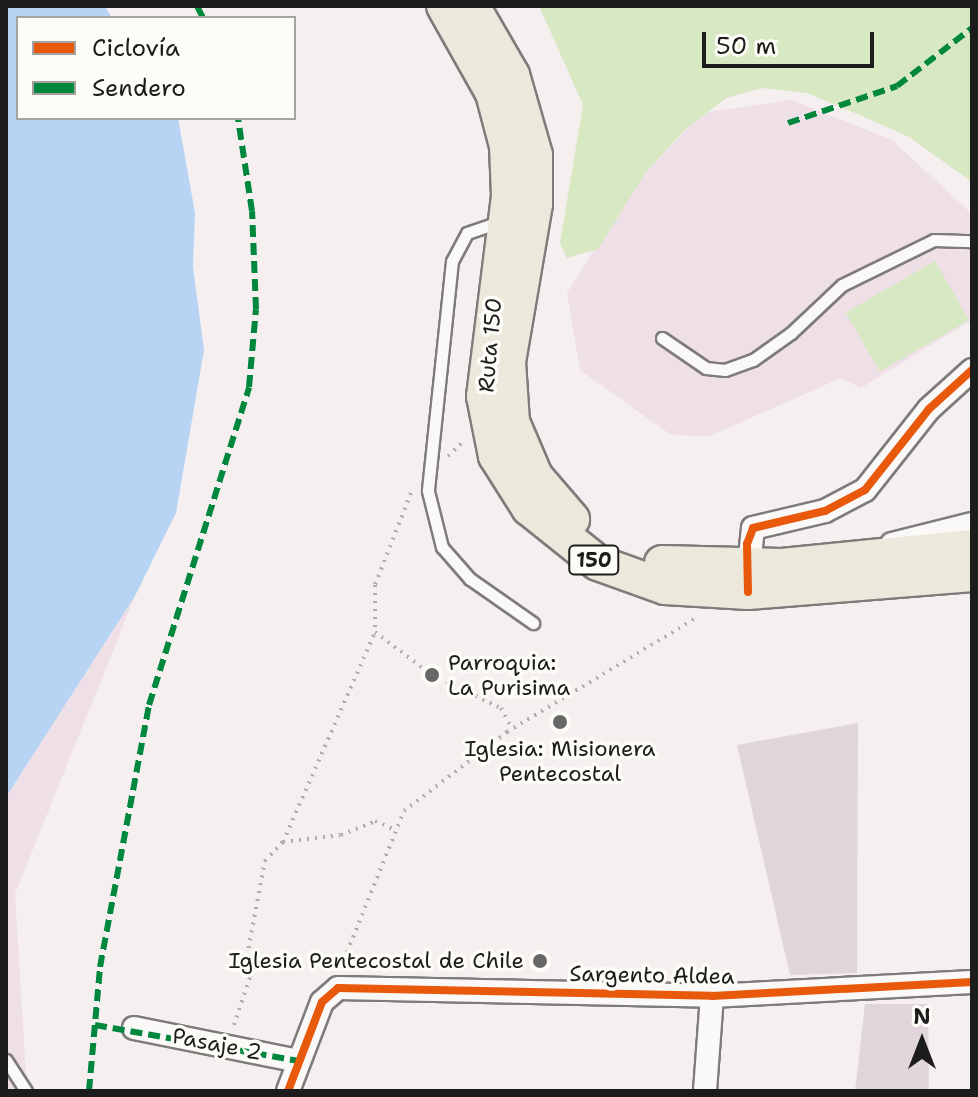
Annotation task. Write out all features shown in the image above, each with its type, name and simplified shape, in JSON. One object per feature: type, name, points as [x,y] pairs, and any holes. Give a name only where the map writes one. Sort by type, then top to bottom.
[{"type":"main road","name":"Ruta 150","points":[[444,6],[501,119],[509,171],[506,221],[486,346],[486,420],[515,491],[579,551],[665,587],[748,580],[972,574]]},
{"type":"main road","name":"Ruta 150","points":[[472,6],[512,75],[535,155],[535,204],[507,385],[525,459],[554,502],[606,543],[672,565],[748,580],[852,559],[972,547]]},
{"type":"street","points":[[748,580],[748,536],[757,525],[825,511],[865,490],[929,409],[972,370]]},
{"type":"street","points":[[852,559],[972,524]]},
{"type":"street","name":"Sargento Aldea","points":[[332,990],[712,996],[972,982]]},
{"type":"street","points":[[288,1091],[332,990]]},
{"type":"street","points":[[705,1091],[712,996]]},
{"type":"street","name":"Pasaje 2","points":[[134,1028],[299,1061]]},
{"type":"lane","points":[[506,221],[467,233],[452,261],[430,473],[432,524],[442,547],[470,579],[533,623]]},
{"type":"lane","points":[[662,338],[706,368],[725,370],[753,360],[791,333],[842,285],[934,240],[972,241]]},
{"type":"lane","points":[[6,1060],[26,1091]]},
{"type":"path","points":[[227,1046],[250,977],[247,956],[265,861],[283,842],[375,632],[375,585],[413,489],[486,420]]},
{"type":"path","points":[[332,990],[393,829],[404,811],[512,729],[709,612]]},
{"type":"path","points":[[375,632],[432,675],[501,708],[512,729]]},
{"type":"path","points":[[283,842],[341,835],[375,821],[393,829]]},
{"type":"shaded area","points":[[791,100],[892,140],[972,214],[972,320],[861,388],[841,378],[710,436],[671,435],[580,370],[567,293],[636,183],[702,113]]},
{"type":"shaded area","points":[[135,596],[15,894],[27,1091],[6,1091],[6,797]]},
{"type":"green space","points":[[539,6],[972,6],[972,182],[909,137],[807,93],[762,88],[726,98],[685,130],[646,172],[598,249],[567,258],[560,243],[583,105]]},
{"type":"green space","points":[[935,261],[969,320],[880,371],[846,312]]},
{"type":"water","points":[[6,6],[105,6],[111,16],[16,16],[16,120],[178,120],[195,213],[193,267],[204,350],[176,513],[135,596],[6,797]]},
{"type":"building","points":[[858,723],[857,973],[790,975],[737,745]]},
{"type":"building","points":[[865,1004],[928,1004],[929,1091],[855,1091]]},
{"type":"marked path","points":[[197,6],[202,16]]},
{"type":"marked path","points":[[788,123],[897,86],[972,28]]},
{"type":"marked path","points":[[89,1091],[100,967],[149,705],[249,387],[256,309],[252,211],[238,120]]},
{"type":"marked path","points":[[95,1025],[299,1061]]},
{"type":"cycle path","points":[[748,592],[747,544],[753,528],[825,511],[865,490],[929,409],[972,370]]},
{"type":"cycle path","points":[[288,1091],[322,1002],[338,988],[712,996],[972,982]]},
{"type":"place","name":"Parroquia: La Purisima","points":[[432,675]]},
{"type":"place","name":"Iglesia: Misionera Pentecostal","points":[[560,722]]},
{"type":"place","name":"Iglesia Pentecostal de Chile","points":[[540,961]]}]
